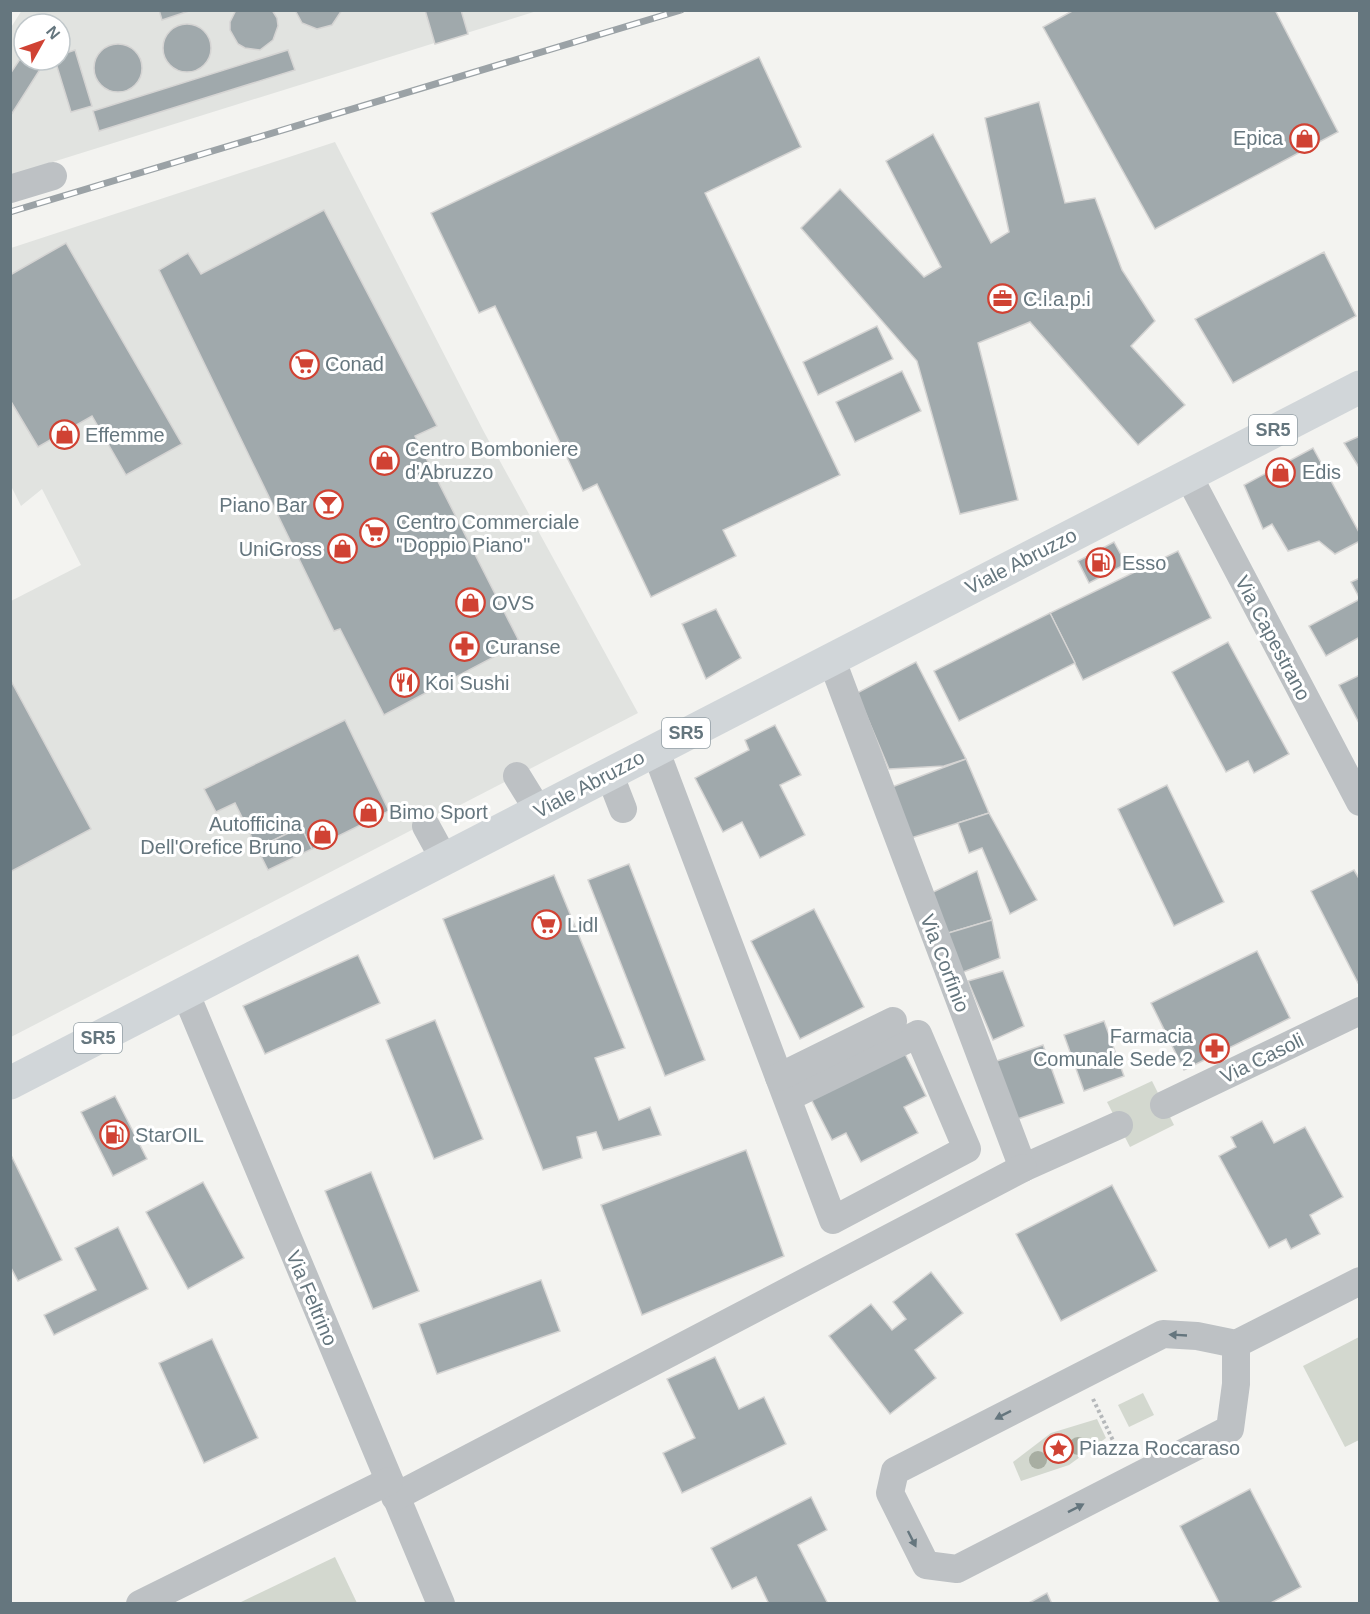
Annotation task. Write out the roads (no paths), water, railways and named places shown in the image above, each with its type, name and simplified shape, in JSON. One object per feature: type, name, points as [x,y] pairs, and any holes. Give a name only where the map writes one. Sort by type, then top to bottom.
[{"type":"main road","name":"Viale Abruzzo","points":[[10,1083],[1359,387]]},
{"type":"street","points":[[10,189],[53,176]]},
{"type":"street","name":"Via Capestrano","points":[[1188,475],[1359,802]]},
{"type":"street","name":"Via Corfinio","points":[[831,658],[1023,1168]]},
{"type":"street","points":[[655,749],[783,1088],[833,1220],[967,1149],[918,1034],[783,1088]]},
{"type":"street","points":[[609,773],[623,809]]},
{"type":"street","points":[[517,776],[538,810]]},
{"type":"street","points":[[426,826],[444,860]]},
{"type":"street","name":"Via Feltrino","points":[[185,992],[441,1604]]},
{"type":"street","name":"Via Casoli","points":[[1164,1105],[1359,1011]]},
{"type":"street","points":[[783,1088],[893,1021]]},
{"type":"street","points":[[140,1604],[392,1489],[1023,1168],[1119,1125]]},
{"type":"street","points":[[1236,1344],[1236,1384],[1230,1429],[957,1569],[926,1565],[890,1493],[895,1471],[1162,1334],[1197,1336],[1236,1344],[1359,1281]]},
{"type":"railway","points":[[10,212],[681,10]]},
{"type":"place","name":"Epica","points":[[1304,138]]},
{"type":"place","name":"C.i.a.p.i","points":[[1002,299]]},
{"type":"place","name":"Conad","points":[[304,364]]},
{"type":"place","name":"Effemme","points":[[64,435]]},
{"type":"place","name":"Centro Bomboniere d'Abruzzo","points":[[384,461]]},
{"type":"place","name":"Edis","points":[[1281,472]]},
{"type":"place","name":"Piano Bar","points":[[328,505]]},
{"type":"place","name":"Centro Commerciale \"Doppio Piano\"","points":[[375,533]]},
{"type":"place","name":"UniGross","points":[[343,549]]},
{"type":"place","name":"Esso","points":[[1101,563]]},
{"type":"place","name":"OVS","points":[[471,603]]},
{"type":"place","name":"Curanse","points":[[464,647]]},
{"type":"place","name":"Koi Sushi","points":[[404,683]]},
{"type":"place","name":"Bimo Sport","points":[[368,812]]},
{"type":"place","name":"Autofficina Dell'Orefice Bruno","points":[[323,835]]},
{"type":"place","name":"Lidl","points":[[546,925]]},
{"type":"place","name":"Farmacia Comunale Sede 2","points":[[1214,1048]]},
{"type":"place","name":"StarOIL","points":[[114,1135]]},
{"type":"place","name":"Piazza Roccaraso","points":[[1058,1448]]}]
